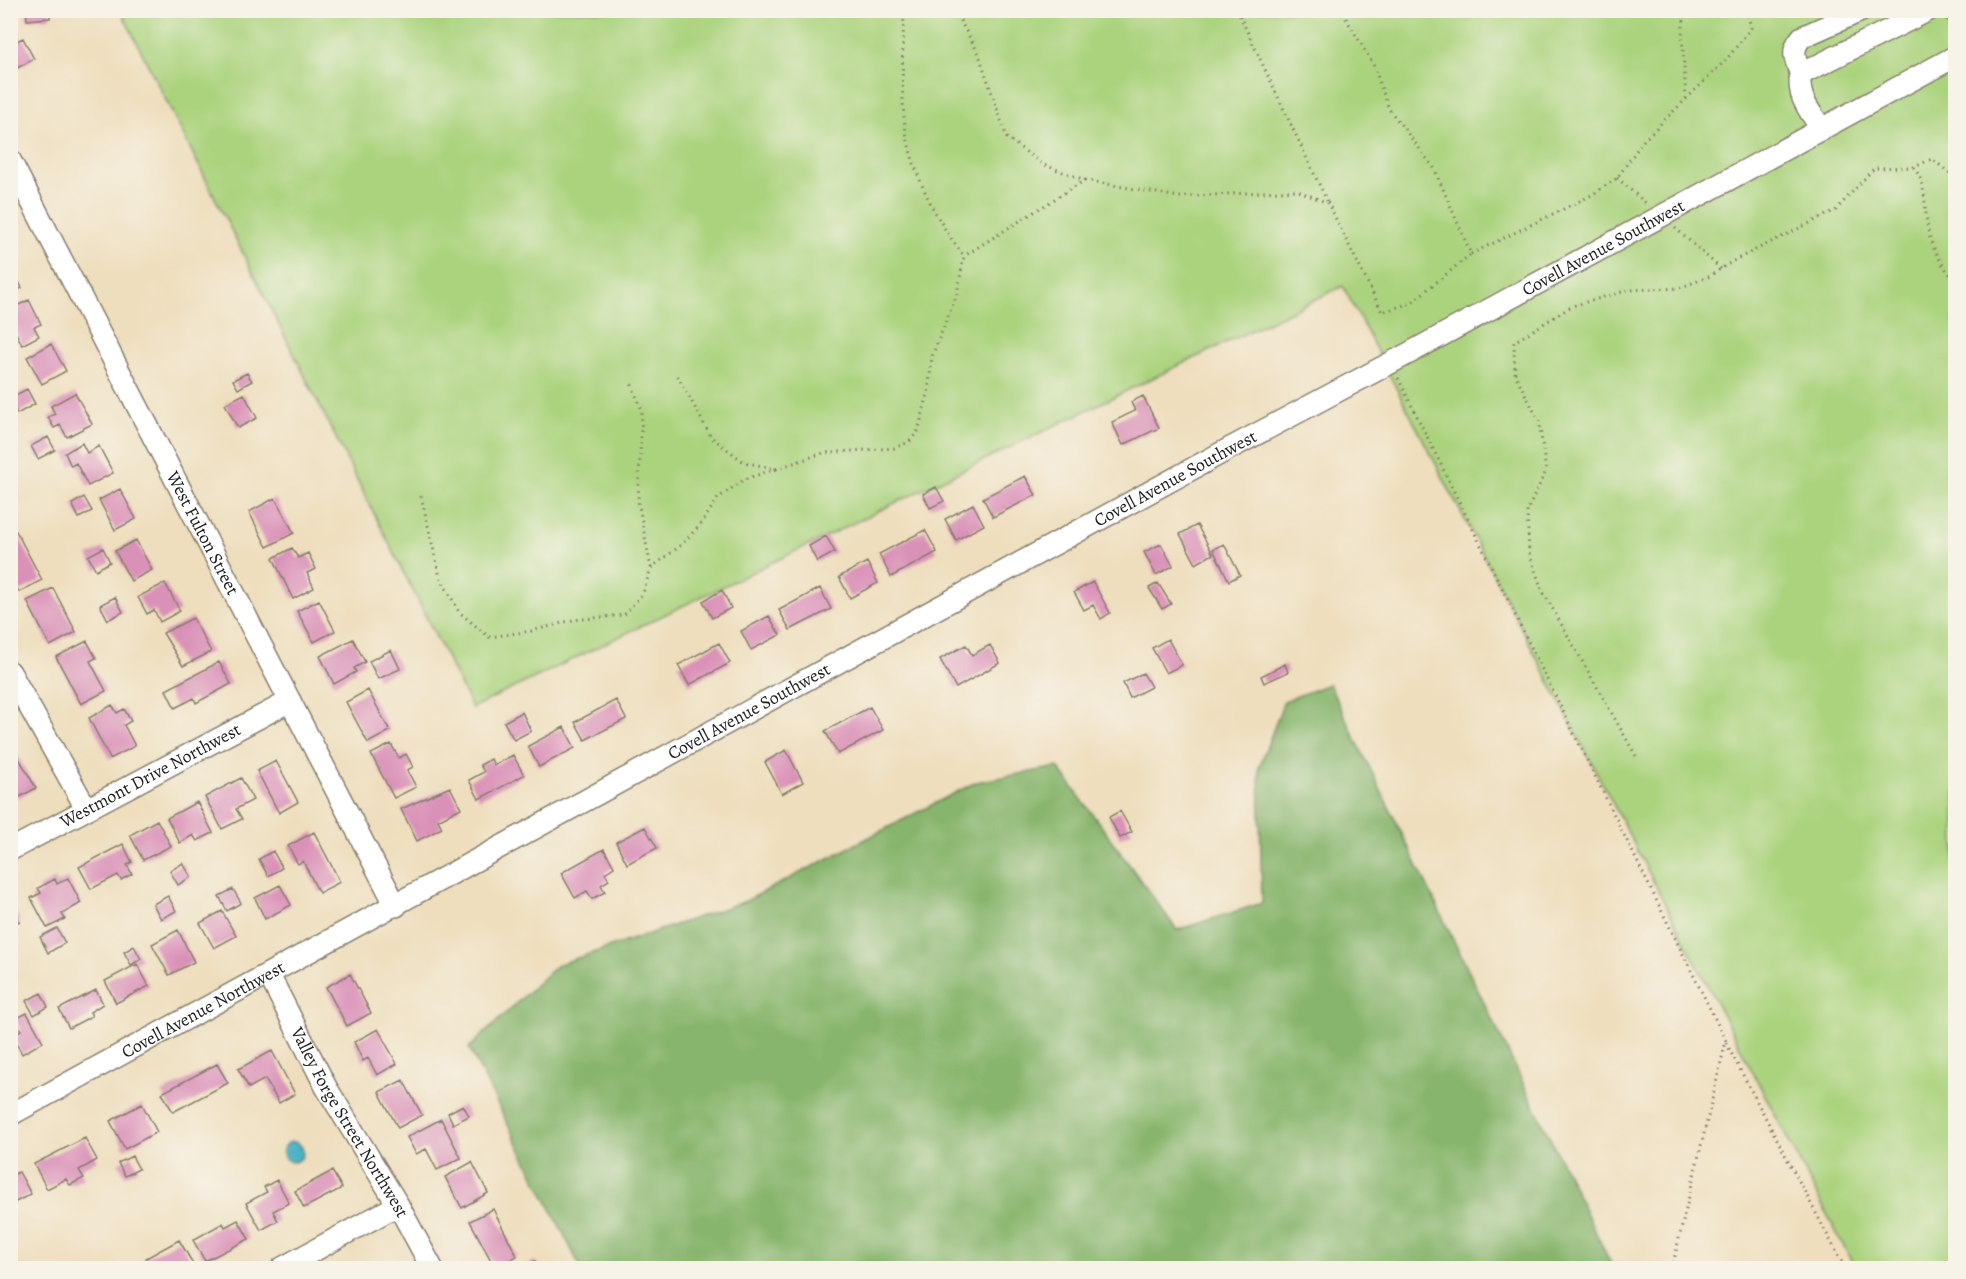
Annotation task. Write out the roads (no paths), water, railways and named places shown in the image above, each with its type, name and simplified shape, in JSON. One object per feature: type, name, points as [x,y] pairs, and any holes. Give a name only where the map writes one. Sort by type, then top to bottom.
[{"type":"street","points":[[1821,128],[1802,98],[1798,87],[1801,74],[1794,52],[1795,44],[1802,37],[1863,10]]},
{"type":"street","points":[[1801,74],[1929,10]]},
{"type":"street","name":"Covell Avenue Southwest","points":[[396,906],[1203,463],[1956,56]]},
{"type":"street","name":"West Fulton Street","points":[[10,160],[396,906]]},
{"type":"street","points":[[10,672],[86,808]]},
{"type":"street","name":"Westmont Drive Northwest","points":[[10,850],[290,701]]},
{"type":"street","name":"Covell Avenue Northwest","points":[[10,1115],[396,906]]},
{"type":"street","name":"Valley Forge Street Northwest","points":[[268,975],[326,1087],[398,1205],[432,1269]]},
{"type":"street","points":[[282,1269],[398,1205]]},
{"type":"water","points":[[293,1142],[300,1145],[303,1152],[300,1159],[293,1162],[286,1159],[283,1152],[286,1145]]}]
